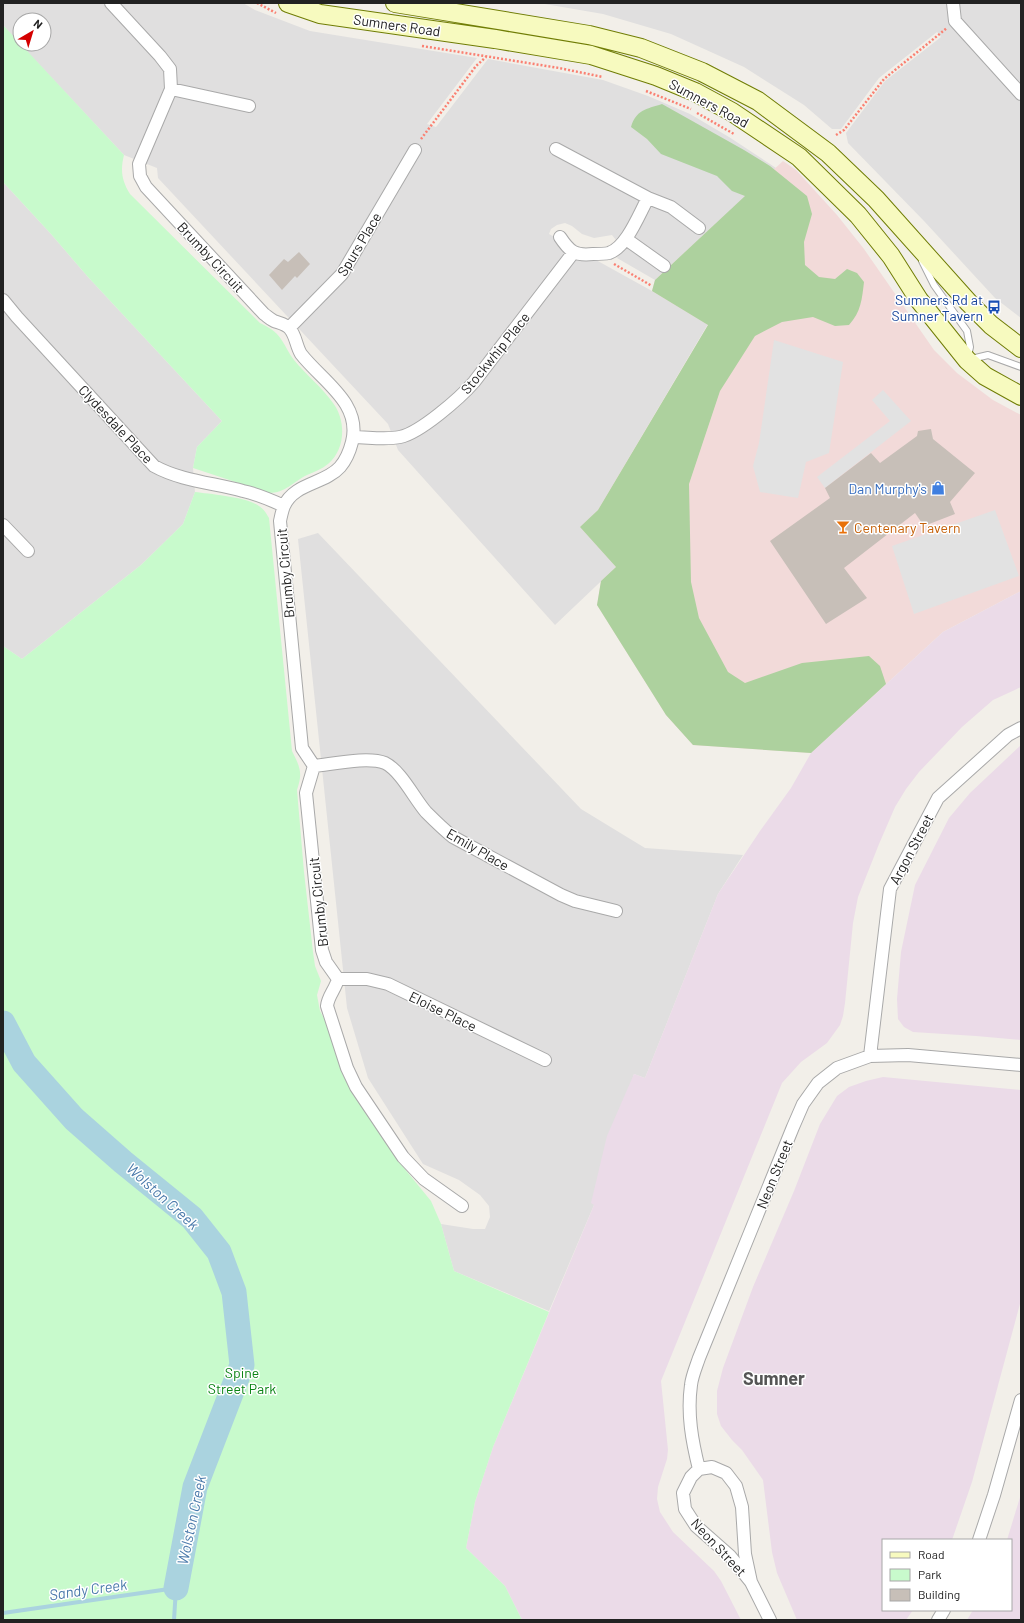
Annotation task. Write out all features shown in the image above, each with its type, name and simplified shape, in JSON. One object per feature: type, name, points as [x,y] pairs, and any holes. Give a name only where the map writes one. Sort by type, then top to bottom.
[{"type":"main road","name":"Sumners Road","points":[[395,3],[589,35],[641,48],[702,72],[758,101],[828,153],[876,199],[969,303],[991,325],[1021,348]]},
{"type":"main road","name":"Sumners Road","points":[[284,9],[494,39],[591,55],[656,76],[695,92],[732,112],[799,156],[858,216],[890,256],[919,300],[967,360],[985,376],[1021,396]]},
{"type":"street","name":"Brumby Circuit","points":[[111,3],[160,56],[170,69],[171,89],[139,164],[140,176],[146,187],[264,314],[272,320],[289,328]]},
{"type":"street","points":[[953,3],[955,21],[1021,94]]},
{"type":"street","points":[[171,89],[249,106]]},
{"type":"street","points":[[556,149],[648,198],[671,207],[699,228]]},
{"type":"street","name":"Spurs Place","points":[[289,328],[342,274],[415,150]]},
{"type":"street","points":[[560,237],[568,248],[574,253],[585,255],[609,253],[626,239],[648,198]]},
{"type":"street","points":[[626,239],[664,266]]},
{"type":"street","name":"Stockwhip Place","points":[[353,437],[400,437],[414,431],[461,396],[474,382],[574,253]]},
{"type":"street","name":"Clydesdale Place","points":[[3,300],[154,466],[165,472],[245,491],[284,506]]},
{"type":"street","points":[[284,506],[294,493],[330,475],[340,466],[348,455],[353,437],[353,421],[349,408],[340,395],[302,354],[289,328]]},
{"type":"street","name":"Brumby Circuit","points":[[284,506],[280,521],[280,535],[302,748],[314,766],[306,793],[322,950],[326,962],[338,979]]},
{"type":"street","points":[[3,525],[28,551]]},
{"type":"street","name":"Argon Street","points":[[870,1056],[890,889],[938,798],[1008,735],[1021,728]]},
{"type":"street","name":"Emily Place","points":[[314,766],[367,761],[384,763],[395,770],[426,812],[440,827],[453,837],[560,895],[575,901],[616,911]]},
{"type":"street","points":[[338,979],[336,988],[328,998],[327,1006],[347,1068],[356,1086],[411,1168],[462,1206]]},
{"type":"street","name":"Eloise Place","points":[[338,979],[367,979],[388,984],[545,1060]]},
{"type":"street","name":"Neon Street","points":[[699,1469],[692,1442],[689,1415],[691,1384],[699,1358],[793,1127],[803,1104],[818,1083],[837,1068],[870,1056],[908,1055],[1021,1065]]},
{"type":"street","points":[[979,1539],[994,1495],[1021,1400]]},
{"type":"street","name":"Neon Street","points":[[751,1582],[745,1554],[742,1507],[736,1486],[726,1473],[712,1467],[699,1469],[690,1477],[683,1493],[685,1509],[696,1526],[730,1556],[751,1582],[770,1620]]},
{"type":"street","points":[[938,1620],[943,1611]]},
{"type":"lane","points":[[912,240],[934,285],[967,331],[970,347],[967,360],[988,355],[1021,367]]},
{"type":"path","points":[[257,3],[284,9]]},
{"type":"path","points":[[836,135],[844,130],[884,79],[955,21]]},
{"type":"path","points":[[417,45],[559,68],[609,79]]},
{"type":"path","points":[[415,150],[426,132],[486,56]]},
{"type":"path","points":[[644,90],[690,109],[739,137]]},
{"type":"path","points":[[609,253],[614,264],[652,286]]},
{"type":"shaded area","points":[[3,3],[243,3],[255,10],[310,31],[477,58],[427,124],[436,127],[488,59],[603,80],[648,96],[690,114],[729,137],[776,168],[655,280],[617,258],[623,249],[612,235],[594,238],[582,234],[572,226],[565,223],[557,225],[551,229],[549,234],[708,324],[598,510],[581,527],[616,567],[555,625],[398,450],[388,424],[158,178],[157,168],[124,155],[27,52],[52,52],[52,12],[12,12],[12,35],[3,25]]},
{"type":"shaded area","points":[[539,3],[1021,3],[1021,318],[995,298],[924,221],[848,143],[846,133],[885,81],[941,37],[937,32],[879,78],[841,129],[832,129],[804,105],[744,67],[671,34],[603,14]]},
{"type":"shaded area","points":[[783,161],[796,170],[837,215],[864,249],[934,350],[957,373],[993,400],[1021,415],[1021,591],[943,632],[811,753],[693,745],[666,715],[597,605],[601,581],[616,567],[580,527],[598,510],[708,325],[652,291],[655,280]]},
{"type":"shaded area","points":[[3,182],[88,277],[222,421],[197,447],[193,468],[195,492],[183,524],[141,565],[22,659],[3,646]]},
{"type":"shaded area","points":[[774,340],[843,362],[829,453],[806,462],[798,498],[760,492],[753,466],[759,443]]},
{"type":"shaded area","points":[[883,390],[911,421],[825,488],[817,477],[890,421],[872,400]]},
{"type":"shaded area","points":[[995,510],[1019,576],[914,614],[892,546]]},
{"type":"shaded area","points":[[318,533],[581,809],[645,848],[743,855],[718,894],[645,1078],[634,1074],[594,1205],[549,1311],[454,1271],[441,1224],[473,1229],[485,1229],[490,1217],[489,1206],[480,1195],[459,1180],[423,1164],[368,1078],[347,1008],[298,539]]},
{"type":"shaded area","points":[[1021,591],[1021,687],[993,700],[962,727],[919,772],[895,807],[858,897],[853,923],[845,1003],[840,1025],[827,1043],[801,1062],[782,1083],[661,1381],[668,1450],[667,1459],[658,1487],[657,1499],[660,1512],[673,1532],[714,1571],[721,1581],[741,1620],[522,1620],[505,1586],[466,1548],[475,1502],[493,1447],[594,1205],[591,1203],[607,1136],[634,1074],[645,1078],[718,894],[791,788],[811,753],[943,632]]},
{"type":"shaded area","points":[[1021,745],[1021,1040],[913,1032],[904,1027],[898,1019],[897,999],[901,952],[915,885],[949,818],[970,793]]},
{"type":"shaded area","points":[[883,1077],[1021,1090],[1021,1300],[972,1482],[952,1539],[882,1539],[882,1611],[912,1611],[906,1620],[797,1620],[777,1573],[772,1552],[763,1480],[742,1450],[721,1426],[717,1414],[717,1391],[723,1368],[753,1287],[794,1191],[820,1124],[837,1096],[849,1087]]},
{"type":"shaded area","points":[[1021,1494],[1021,1620],[967,1620],[972,1611],[1012,1611],[1012,1539],[1007,1539]]},
{"type":"green space","points":[[3,25],[12,35],[12,52],[28,52],[124,155],[122,176],[130,194],[260,323],[277,334],[294,360],[333,403],[342,426],[341,443],[334,458],[321,469],[275,493],[269,493],[193,468],[197,447],[222,421],[88,277],[3,182]]},
{"type":"green space","points":[[662,104],[770,166],[807,196],[812,214],[804,242],[805,265],[819,277],[835,279],[847,269],[857,273],[864,282],[862,300],[856,315],[849,325],[835,326],[813,317],[782,322],[755,336],[720,391],[689,484],[691,582],[699,618],[728,672],[745,683],[802,663],[869,656],[880,666],[886,684],[811,753],[693,745],[666,715],[597,605],[601,581],[616,567],[580,527],[598,510],[708,325],[652,291],[655,280],[745,196],[732,191],[717,176],[661,154],[647,139],[631,127],[633,121],[642,111]]},
{"type":"green space","name":"Spine Street Park","points":[[195,492],[246,500],[261,507],[269,518],[292,751],[300,770],[300,779],[297,790],[304,872],[315,966],[321,981],[317,995],[320,1011],[326,1022],[344,1077],[352,1092],[404,1168],[431,1201],[441,1224],[454,1271],[549,1312],[493,1447],[475,1502],[466,1548],[505,1586],[522,1620],[3,1620],[3,646],[22,659],[141,565],[183,524]]},
{"type":"building","points":[[299,252],[310,264],[297,278],[295,276],[282,290],[269,275],[284,259],[288,262]]},
{"type":"building","name":"Centenary Tavern","points":[[931,429],[933,439],[975,473],[950,502],[955,514],[924,526],[915,513],[844,568],[867,598],[826,624],[770,541],[830,498],[825,488],[871,453],[880,463],[917,436],[918,431]]},
{"type":"waterway","name":"Wolston Creek","points":[[3,1023],[24,1063],[74,1119],[123,1162],[192,1218],[219,1252],[234,1292],[242,1365],[195,1487],[176,1588]]},
{"type":"waterway","name":"Sandy Creek","points":[[3,1613],[176,1588],[174,1620]]},
{"type":"place","name":"Sumners Rd at Sumner Tavern","points":[[994,307]]},
{"type":"place","name":"Dan Murphy's","points":[[938,488]]},
{"type":"place","name":"Centenary Tavern","points":[[843,527]]},
{"type":"district","name":"Sumner","points":[[774,1378]]}]
